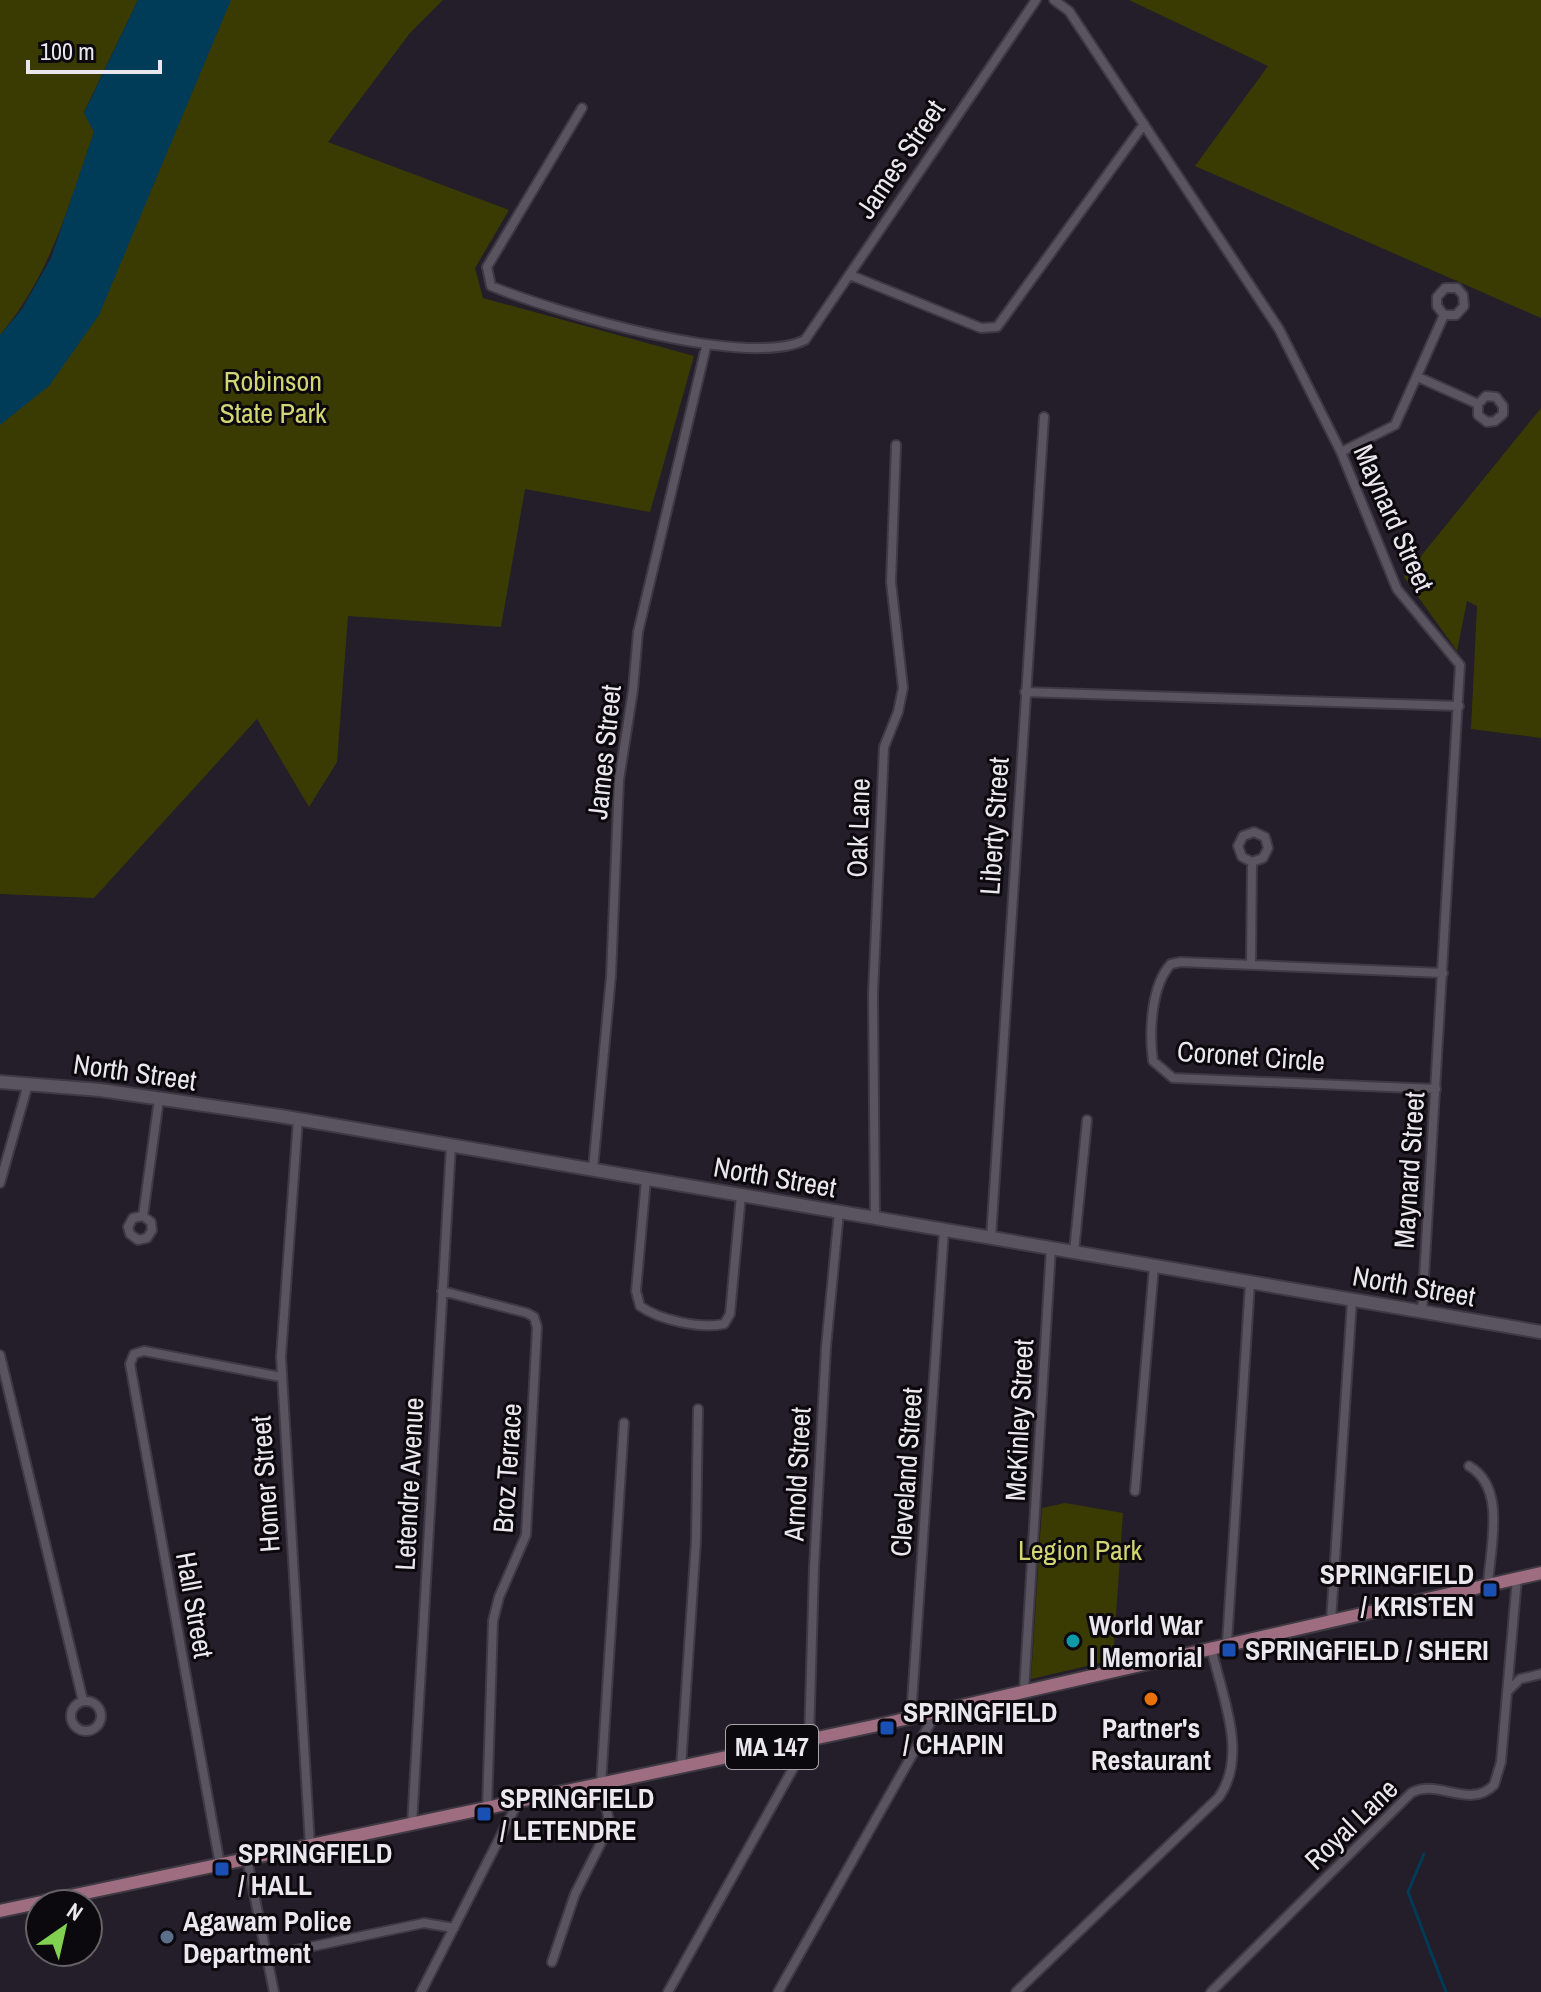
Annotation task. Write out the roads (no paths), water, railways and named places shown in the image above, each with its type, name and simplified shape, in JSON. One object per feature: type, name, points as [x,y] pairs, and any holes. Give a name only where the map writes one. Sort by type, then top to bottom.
[{"type":"main road","name":"North Street","points":[[0,1082],[159,1099],[298,1119],[1541,1332]]},
{"type":"main road","name":"MA 147","points":[[0,1911],[809,1740],[1541,1573]]},
{"type":"street","name":"James Street","points":[[582,108],[487,267],[491,286],[536,302],[706,347],[786,349],[805,340],[1036,0]]},
{"type":"street","name":"Maynard Street","points":[[1054,0],[1069,11],[1279,329],[1341,452],[1397,589],[1460,665],[1422,1312]]},
{"type":"street","points":[[850,275],[981,328],[997,327],[1144,124]]},
{"type":"street","points":[[1341,452],[1395,425],[1444,315]]},
{"type":"street","name":"James Street","points":[[593,1169],[611,976],[619,780],[633,690],[638,632],[706,347]]},
{"type":"street","points":[[1418,377],[1478,404]]},
{"type":"street","name":"Liberty Street","points":[[991,1238],[1044,417]]},
{"type":"street","name":"Oak Lane","points":[[875,1218],[873,994],[884,747],[898,712],[903,674],[891,582],[896,445]]},
{"type":"street","points":[[1025,692],[1459,706]]},
{"type":"street","points":[[1251,964],[1252,862]]},
{"type":"street","name":"Coronet Circle","points":[[1436,1089],[1167,1076],[1153,1061],[1152,1052],[1157,990],[1166,970],[1181,962],[1443,973]]},
{"type":"street","points":[[0,1183],[28,1084]]},
{"type":"street","points":[[143,1216],[159,1099]]},
{"type":"street","name":"Homer Street","points":[[298,1119],[282,1322],[281,1377],[310,1846]]},
{"type":"street","points":[[1074,1252],[1087,1120]]},
{"type":"street","name":"Letendre Avenue","points":[[412,1825],[451,1145]]},
{"type":"street","points":[[646,1179],[637,1299],[640,1306],[654,1316],[708,1325],[724,1324],[730,1314],[741,1195]]},
{"type":"street","name":"Arnold Street","points":[[809,1740],[814,1568],[826,1347],[839,1212]]},
{"type":"street","name":"Cleveland Street","points":[[911,1717],[944,1230]]},
{"type":"street","name":"McKinley Street","points":[[1024,1691],[1051,1248]]},
{"type":"street","points":[[1135,1491],[1154,1266]]},
{"type":"street","points":[[1227,1643],[1250,1282]]},
{"type":"street","name":"Broz Terrace","points":[[442,1291],[524,1311],[534,1317],[537,1327],[526,1535],[500,1592],[493,1621],[487,1809]]},
{"type":"street","points":[[1331,1621],[1352,1300]]},
{"type":"street","name":"Hall Street","points":[[220,1865],[131,1376],[134,1354],[144,1351],[281,1377]]},
{"type":"street","points":[[0,1355],[83,1701]]},
{"type":"street","points":[[681,1767],[696,1540],[698,1409]]},
{"type":"street","points":[[552,1962],[573,1900],[610,1825],[601,1784],[624,1423]]},
{"type":"street","points":[[1469,1466],[1482,1473],[1491,1493],[1488,1585]]},
{"type":"street","name":"Royal Lane","points":[[1211,1992],[1411,1793],[1430,1789],[1473,1796],[1491,1787],[1499,1772],[1517,1578]]},
{"type":"street","points":[[1016,1992],[1219,1797],[1228,1784],[1233,1750],[1211,1647]]},
{"type":"street","points":[[1508,1694],[1520,1679],[1541,1674]]},
{"type":"street","points":[[778,1992],[937,1711]]},
{"type":"street","points":[[668,1992],[809,1740]]},
{"type":"street","points":[[421,1992],[518,1802]]},
{"type":"street","points":[[247,1859],[274,1992]]},
{"type":"street","points":[[267,1956],[424,1923],[454,1928]]},
{"type":"water","points":[[138,0],[231,0],[99,315],[49,386],[0,425],[0,335],[22,309],[51,258],[94,132],[84,113]]},
{"type":"waterway","points":[[1424,1854],[1408,1892],[1446,1992]]},
{"type":"place","name":"SPRINGFIELD / KRISTEN","points":[[1490,1590]]},
{"type":"place","name":"World War I Memorial","points":[[1073,1641]]},
{"type":"place","name":"SPRINGFIELD / SHERI","points":[[1229,1650]]},
{"type":"place","name":"Partner's Restaurant","points":[[1151,1699]]},
{"type":"place","name":"SPRINGFIELD / CHAPIN","points":[[887,1728]]},
{"type":"place","name":"SPRINGFIELD / LETENDRE","points":[[484,1814]]},
{"type":"place","name":"SPRINGFIELD / HALL","points":[[222,1869]]},
{"type":"place","name":"Agawam Police Department","points":[[167,1937]]},
{"type":"park label","name":"Robinson State Park","points":[[273,397]]},
{"type":"park label","name":"Legion Park","points":[[1080,1550]]}]
